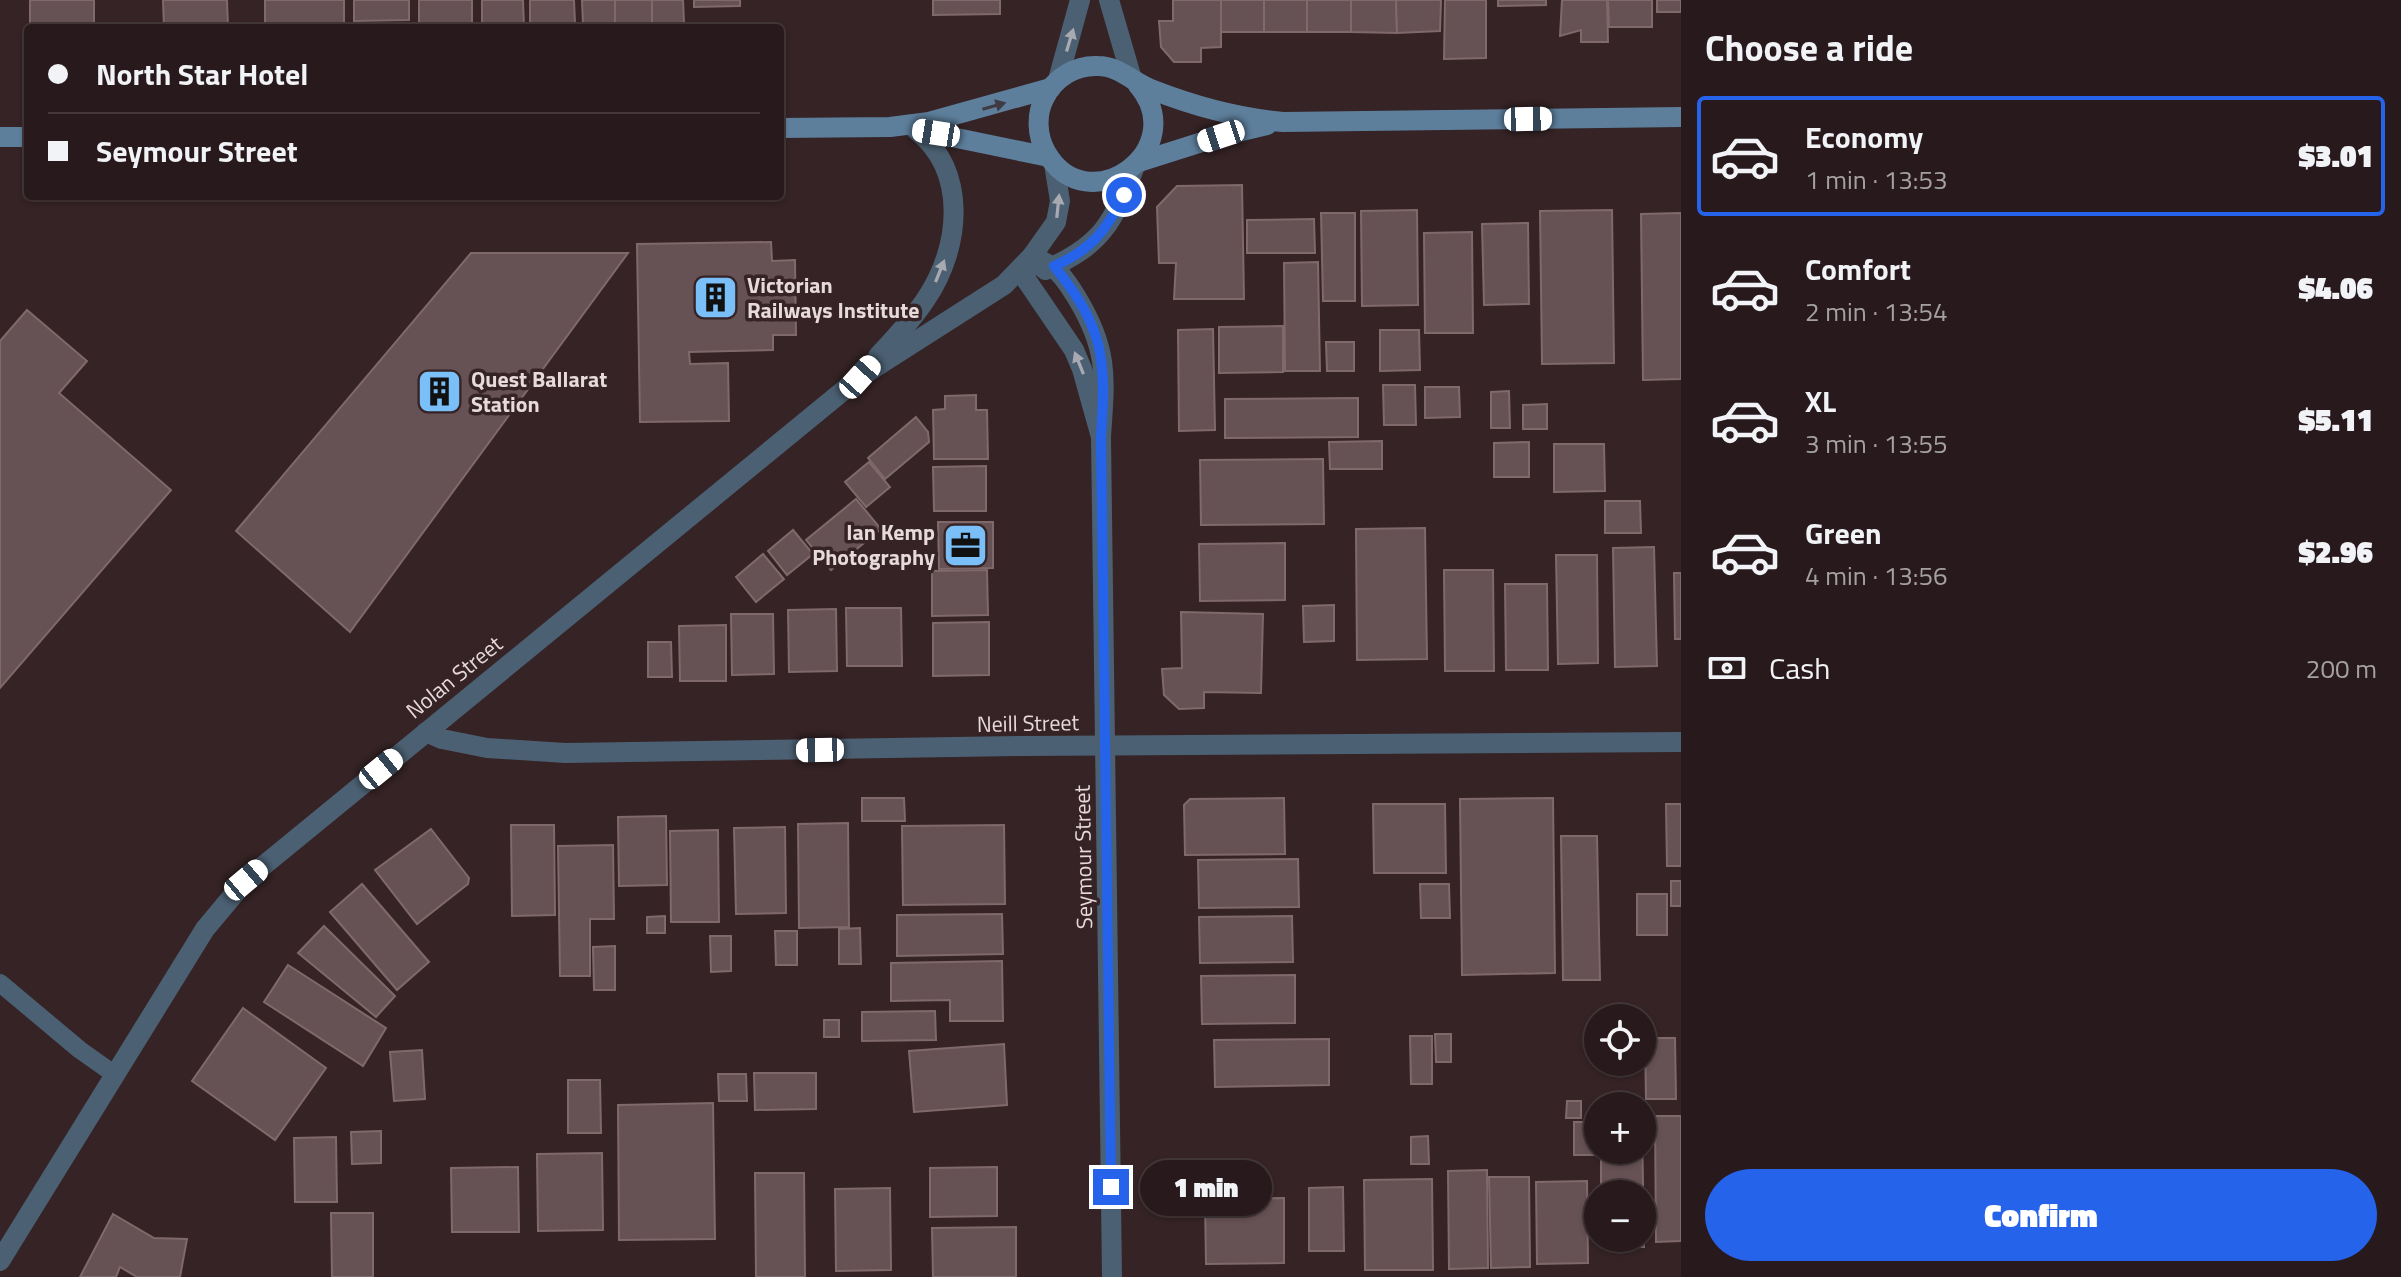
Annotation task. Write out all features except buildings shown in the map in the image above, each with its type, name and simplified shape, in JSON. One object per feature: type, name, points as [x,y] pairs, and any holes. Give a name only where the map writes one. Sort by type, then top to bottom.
[{"type":"street","points":[[1080,0],[1054,84],[1042,104],[1038,121],[1041,140],[1051,160],[1072,177],[1094,181],[1116,178],[1137,164],[1221,136],[1283,122]]},
{"type":"street","points":[[1109,0],[1134,81],[1148,100],[1153,126],[1149,145],[1137,164]]},
{"type":"street","points":[[890,127],[957,116],[1054,84],[1077,69],[1098,66],[1113,68],[1134,81],[1225,112],[1283,122],[1681,117]]},
{"type":"street","points":[[784,128],[890,127],[916,130],[1051,160]]},
{"type":"street","name":"Nolan Street","points":[[860,377],[928,297],[945,261],[951,238],[954,204],[950,176],[935,147],[916,130]]},
{"type":"street","points":[[0,137],[24,137]]},
{"type":"street","name":"Nolan Street","points":[[0,1261],[205,929],[236,891],[860,377],[1004,285],[1053,228],[1060,208],[1059,186],[1051,160]]},
{"type":"street","name":"Nolan Street","points":[[1004,285],[1054,266],[1087,248],[1113,217],[1137,164]]},
{"type":"street","points":[[1025,278],[1032,256],[1054,266]]},
{"type":"street","name":"Seymour Street","points":[[1054,266],[1099,341],[1104,370],[1101,437],[1112,1277]]},
{"type":"street","name":"Seymour Street","points":[[1025,278],[1074,350],[1101,437]]},
{"type":"street","name":"Neill Street","points":[[426,732],[442,739],[479,746],[565,753],[1107,745],[1681,742]]},
{"type":"lane","points":[[0,983],[80,1050],[114,1074]]},
{"type":"place","name":"Victorian Railways Institute","points":[[716,298]]},
{"type":"place","name":"Quest Ballarat Station","points":[[440,392]]},
{"type":"place","name":"Ian Kemp Photography","points":[[966,545]]},
{"type":"route","points":[[1111,1187],[1101,437],[1105,385],[1097,334],[1054,266],[1094,242],[1108,225],[1124,195]]}]
